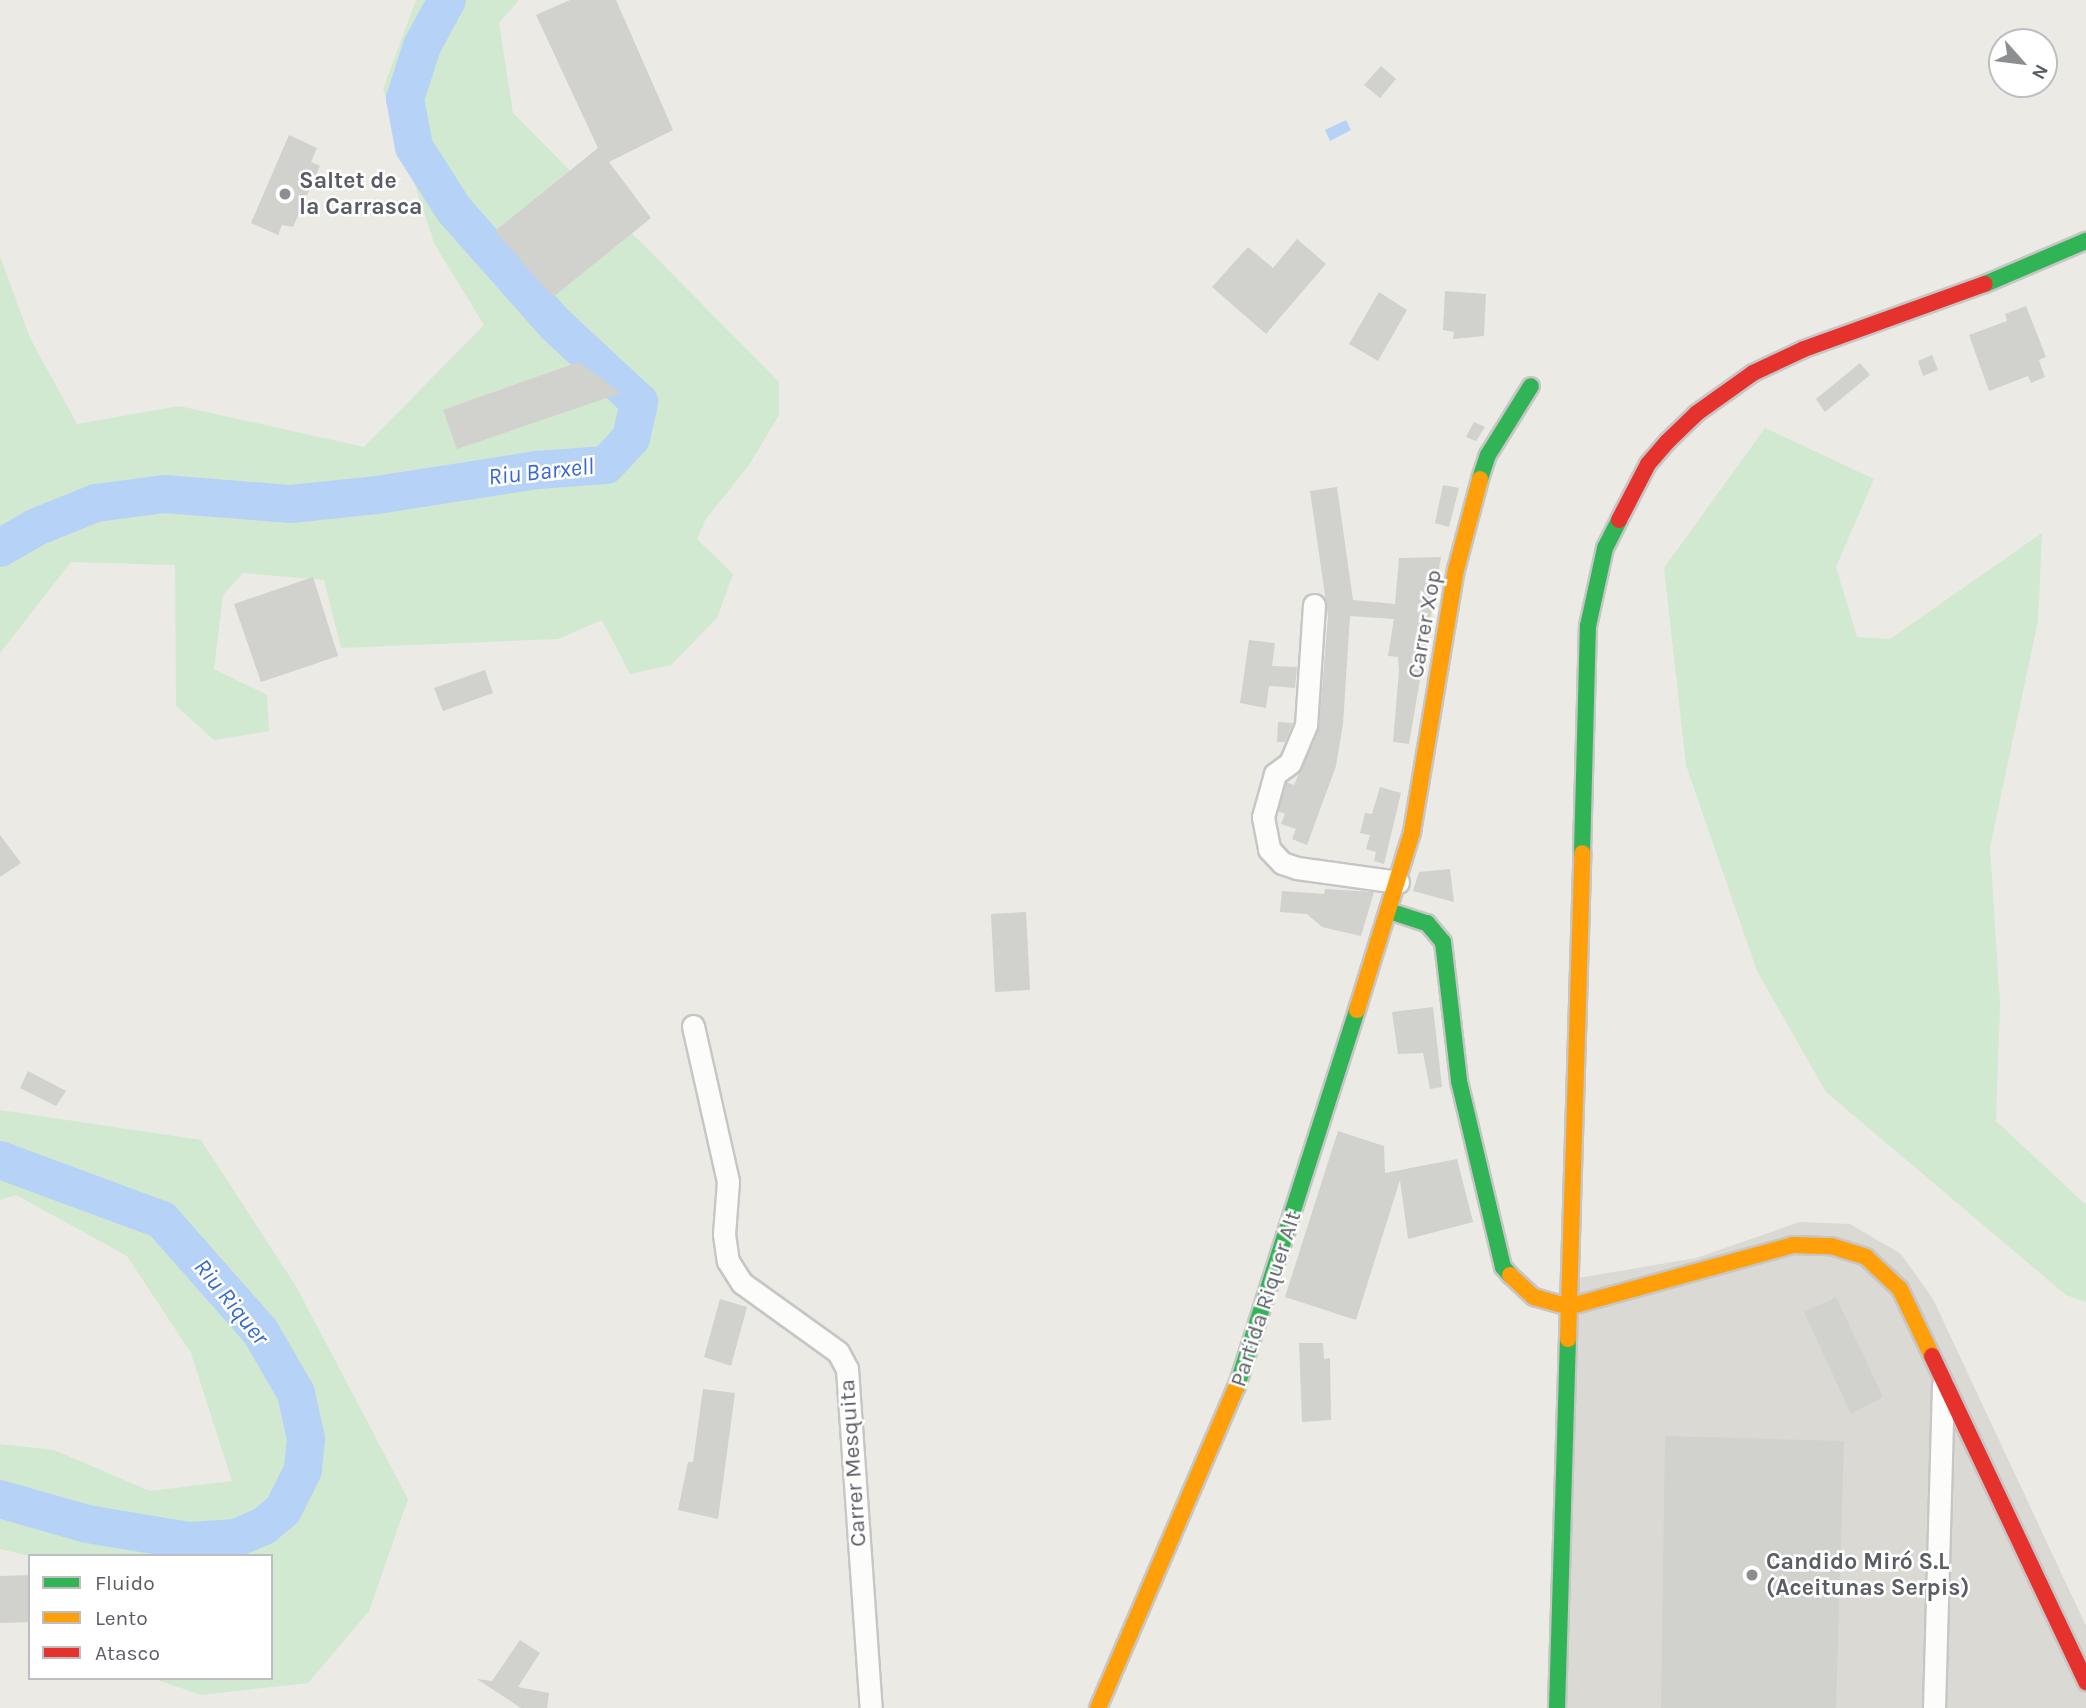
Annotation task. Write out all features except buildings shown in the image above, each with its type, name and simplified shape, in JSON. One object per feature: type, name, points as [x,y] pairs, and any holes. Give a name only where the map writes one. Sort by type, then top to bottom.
[{"type":"street","points":[[1557,1708],[1588,626],[1605,548],[1618,517],[1668,441],[1697,412],[1753,373],[1804,349],[2034,267],[2086,241]]},
{"type":"street","name":"Carrer Xop","points":[[1398,882],[1424,767],[1456,570],[1478,484],[1488,455],[1531,386]]},
{"type":"street","points":[[1314,605],[1306,725],[1290,763],[1276,774],[1272,784],[1263,817],[1269,849],[1282,863],[1297,869],[1398,882]]},
{"type":"street","name":"Partida Riquer Alt","points":[[1098,1708],[1110,1674],[1226,1418],[1398,882]]},
{"type":"street","points":[[1389,911],[1427,923],[1443,942],[1459,1081],[1503,1267],[1534,1297],[1568,1307],[1775,1248],[1830,1246],[1866,1257],[1884,1270],[1900,1289],[2086,1682]]},
{"type":"street","name":"Carrer Mesquita","points":[[692,1026],[728,1181],[724,1234],[728,1261],[742,1283],[838,1352],[847,1369],[871,1708]]},
{"type":"street","points":[[1934,1708],[1943,1381]]},
{"type":"shaded area","points":[[1800,1222],[1850,1224],[1901,1254],[1933,1299],[2086,1626],[2086,1708],[1563,1708],[1578,1278],[1696,1258]]},
{"type":"green space","points":[[416,0],[519,0],[499,23],[513,113],[779,382],[779,415],[749,465],[706,519],[697,539],[733,574],[717,618],[671,665],[630,674],[602,620],[558,639],[341,648],[324,580],[243,573],[223,595],[214,669],[267,695],[269,731],[214,740],[176,706],[175,565],[71,562],[0,653],[0,256],[30,338],[77,424],[179,406],[364,447],[484,325],[435,245],[383,89]]},
{"type":"green space","points":[[1765,428],[1874,479],[1836,567],[1857,637],[1890,639],[2042,533],[2038,621],[1990,847],[2000,1004],[1996,1121],[2086,1205],[2086,1302],[2066,1295],[1826,1092],[1757,971],[1686,765],[1664,568]]},
{"type":"green space","points":[[0,1110],[201,1140],[297,1288],[408,1499],[369,1611],[308,1683],[201,1695],[158,1680],[273,1680],[273,1554],[28,1556],[0,1549],[0,1444],[54,1450],[150,1491],[232,1481],[191,1353],[127,1256],[16,1195],[0,1200]]},
{"type":"water","points":[[1346,120],[1351,130],[1330,141],[1325,130]]},
{"type":"waterway","name":"Riu Barxell","points":[[0,548],[34,528],[96,503],[164,494],[290,504],[377,495],[537,470],[606,465],[631,438],[639,402],[555,324],[454,210],[414,147],[405,99],[422,46],[447,0]]},
{"type":"waterway","name":"Riu Riquer","points":[[0,1160],[162,1220],[260,1331],[296,1393],[306,1439],[303,1470],[283,1510],[264,1526],[236,1538],[189,1541],[87,1524],[0,1499]]},
{"type":"traffic: fast","points":[[1985,284],[2086,241]]},
{"type":"traffic: fast","points":[[1480,479],[1488,455],[1531,386]]},
{"type":"traffic: fast","points":[[1582,853],[1588,626],[1605,548],[1619,520]]},
{"type":"traffic: fast","points":[[1389,911],[1427,923],[1443,942],[1459,1081],[1503,1267],[1510,1275]]},
{"type":"traffic: fast","points":[[1237,1386],[1357,1010]]},
{"type":"traffic: fast","points":[[1557,1708],[1568,1339]]},
{"type":"traffic: slow","points":[[1357,1010],[1412,832],[1456,570],[1480,479]]},
{"type":"traffic: slow","points":[[1568,1339],[1582,853]]},
{"type":"traffic: slow","points":[[1510,1275],[1534,1297],[1568,1307],[1793,1245],[1831,1246],[1866,1257],[1900,1289],[1932,1356]]},
{"type":"traffic: slow","points":[[1098,1708],[1237,1386]]},
{"type":"traffic: jam","points":[[1619,520],[1648,464],[1668,441],[1697,413],[1753,373],[1804,349],[1985,284]]},
{"type":"traffic: jam","points":[[1932,1356],[2086,1682]]},
{"type":"place","name":"Saltet de la Carrasca","points":[[285,194]]},
{"type":"place","name":"Candido Miró S.L (Aceitunas Serpis)","points":[[1752,1575]]}]
